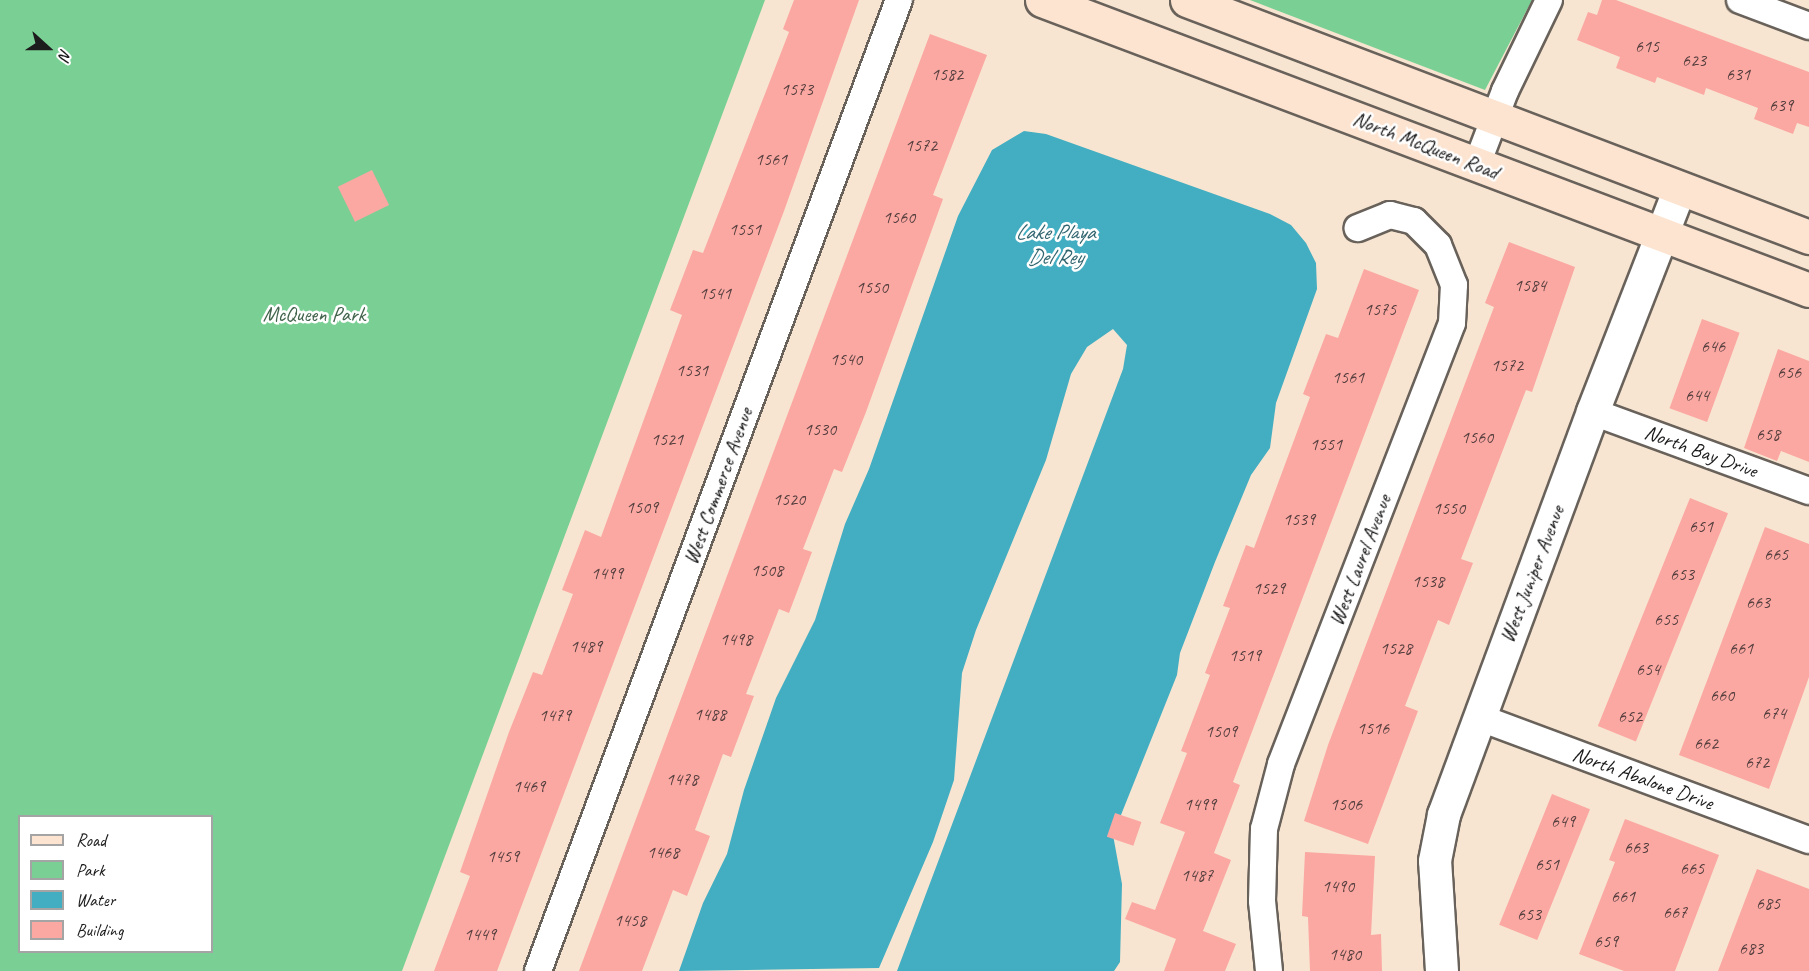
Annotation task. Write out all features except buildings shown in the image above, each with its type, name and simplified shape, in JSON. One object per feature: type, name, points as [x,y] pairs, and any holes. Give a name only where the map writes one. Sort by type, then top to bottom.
[{"type":"main road","name":"North McQueen Road","points":[[1042,0],[1809,290]]},
{"type":"main road","points":[[1187,0],[1809,237]]},
{"type":"street","name":"West Commerce Avenue","points":[[538,971],[899,0]]},
{"type":"street","points":[[1477,164],[1549,0]]},
{"type":"street","points":[[1741,0],[1809,27]]},
{"type":"street","name":"West Juniper Avenue","points":[[1442,971],[1435,908],[1436,861],[1444,815],[1478,717],[1680,189]]},
{"type":"street","name":"West Laurel Avenue","points":[[1269,971],[1262,901],[1264,829],[1281,764],[1452,323],[1454,285],[1438,245],[1414,221],[1390,215],[1358,228]]},
{"type":"street","name":"North Bay Drive","points":[[1593,412],[1809,491]]},
{"type":"street","name":"North Abalone Drive","points":[[1478,717],[1809,840]]},
{"type":"green space","name":"McQueen Park","points":[[0,0],[765,0],[402,971],[0,971]]},
{"type":"green space","points":[[1250,0],[1532,0],[1485,90]]},
{"type":"water","name":"Lake Playa Del Rey","points":[[1024,131],[1046,134],[1270,214],[1291,225],[1306,243],[1316,263],[1317,289],[1276,403],[1270,448],[1251,475],[1215,562],[1180,653],[1177,675],[1113,835],[1122,884],[1120,962],[1114,971],[897,971],[1123,369],[1127,345],[1113,329],[1087,347],[1071,374],[1046,460],[976,630],[962,673],[954,780],[933,842],[879,968],[679,971],[703,903],[727,854],[744,790],[776,698],[815,620],[845,524],[869,469],[958,216],[992,150]]}]
